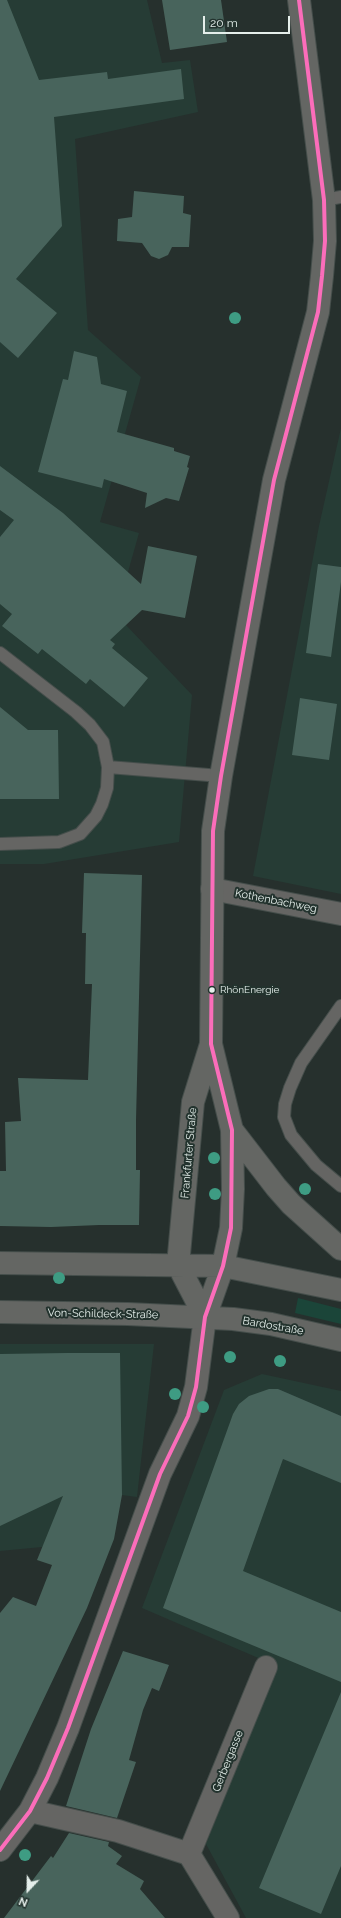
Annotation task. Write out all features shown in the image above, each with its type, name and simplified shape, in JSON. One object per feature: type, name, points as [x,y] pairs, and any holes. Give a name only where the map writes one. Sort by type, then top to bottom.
[{"type":"main road","name":"Frankfurter Straße","points":[[205,1317],[223,1266],[231,1228],[232,1130],[211,1044],[212,832],[274,480],[318,312],[325,242],[332,199],[299,0]]},
{"type":"main road","name":"Frankfurter Straße","points":[[178,1265],[193,1102],[211,1044]]},
{"type":"main road","points":[[232,1130],[291,1204],[341,1249]]},
{"type":"main road","points":[[0,1263],[223,1266],[341,1290]]},
{"type":"main road","points":[[178,1265],[205,1317]]},
{"type":"main road","name":"Von-Schildeck-Straße","points":[[0,1312],[205,1317]]},
{"type":"main road","name":"Bardostraße","points":[[205,1317],[272,1324],[341,1340]]},
{"type":"street","name":"Kothenbachweg","points":[[212,889],[341,914]]},
{"type":"street","points":[[0,1850],[30,1811],[47,1778],[68,1728],[160,1474],[188,1416],[196,1387],[205,1317]]},
{"type":"street","name":"Gerbergasse","points":[[189,1854],[266,1667]]},
{"type":"street","points":[[30,1811],[118,1831],[189,1854],[228,1918]]},
{"type":"lane","points":[[0,653],[90,724],[103,742],[108,767],[107,788],[102,804],[96,816],[80,834],[59,842],[0,844]]},
{"type":"lane","points":[[108,767],[221,776]]},
{"type":"lane","points":[[339,1012],[302,1063],[290,1088],[284,1117],[291,1135],[316,1165],[341,1186]]},
{"type":"shaded area","points":[[0,0],[147,0],[162,63],[190,60],[198,112],[75,139],[88,330],[141,377],[100,522],[139,533],[126,579],[126,625],[192,695],[179,842],[44,864],[0,864]]},
{"type":"shaded area","points":[[341,428],[341,894],[253,876],[319,526]]},
{"type":"shaded area","points":[[0,1344],[154,1344],[137,1497],[122,1495],[42,1547],[0,1551]]},
{"type":"shaded area","points":[[262,1374],[341,1391],[341,1918],[246,1918],[206,1844],[277,1666],[142,1608],[224,1390]]},
{"type":"green space","points":[[298,1298],[341,1309],[341,1324],[295,1313]]},
{"type":"building","points":[[0,0],[7,0],[39,80],[107,72],[108,79],[181,69],[184,99],[54,117],[62,226],[16,279],[57,313],[18,358],[0,342]]},
{"type":"building","points":[[162,0],[221,0],[227,42],[170,50]]},
{"type":"building","points":[[134,191],[184,196],[183,213],[191,215],[189,247],[172,247],[168,255],[159,259],[151,256],[142,243],[117,241],[118,219],[132,217]]},
{"type":"building","points":[[74,351],[97,357],[101,384],[127,391],[117,432],[174,448],[174,451],[190,456],[187,467],[189,468],[179,501],[166,498],[145,508],[147,493],[104,479],[102,488],[38,472],[63,379],[68,380]]},
{"type":"building","points":[[0,466],[63,513],[141,584],[148,546],[197,556],[185,618],[142,610],[110,640],[115,644],[112,648],[148,678],[124,707],[90,679],[86,684],[42,649],[38,654],[2,626],[12,614],[0,604],[0,537],[14,520],[0,510]]},
{"type":"building","points":[[318,564],[341,567],[341,582],[331,657],[306,653]]},
{"type":"building","points":[[300,698],[337,704],[329,760],[292,755]]},
{"type":"building","points":[[0,707],[28,730],[58,730],[59,799],[0,799]]},
{"type":"building","points":[[84,873],[142,875],[136,1120],[136,1170],[140,1170],[139,1225],[51,1227],[0,1226],[0,1171],[6,1171],[5,1122],[21,1121],[18,1078],[88,1080],[92,984],[85,984],[86,933],[82,933]]},
{"type":"building","points":[[120,1353],[122,1495],[114,1539],[87,1608],[0,1791],[0,1613],[13,1597],[36,1606],[52,1565],[37,1560],[63,1496],[0,1526],[0,1354]]},
{"type":"building","points":[[269,1389],[278,1389],[341,1416],[341,1483],[283,1459],[243,1571],[341,1612],[341,1682],[163,1608],[233,1414],[239,1404],[249,1396]]},
{"type":"building","points":[[123,1651],[169,1665],[159,1691],[152,1688],[143,1710],[129,1760],[136,1762],[117,1818],[66,1806],[91,1729]]},
{"type":"building","points":[[341,1692],[341,1866],[321,1914],[259,1888]]},
{"type":"building","points":[[69,1833],[109,1842],[108,1846],[122,1856],[116,1864],[144,1881],[140,1889],[165,1918],[4,1918],[51,1856],[53,1858]]},
{"type":"transit line","points":[[0,1850],[30,1811],[47,1778],[68,1728],[160,1474],[188,1416],[196,1387],[205,1317],[223,1266],[231,1228],[232,1130],[211,1044],[213,831],[221,776],[274,480],[318,312],[322,276],[325,241],[324,200],[299,0]]},
{"type":"place","name":"RhönEnergie","points":[[212,990]]}]
